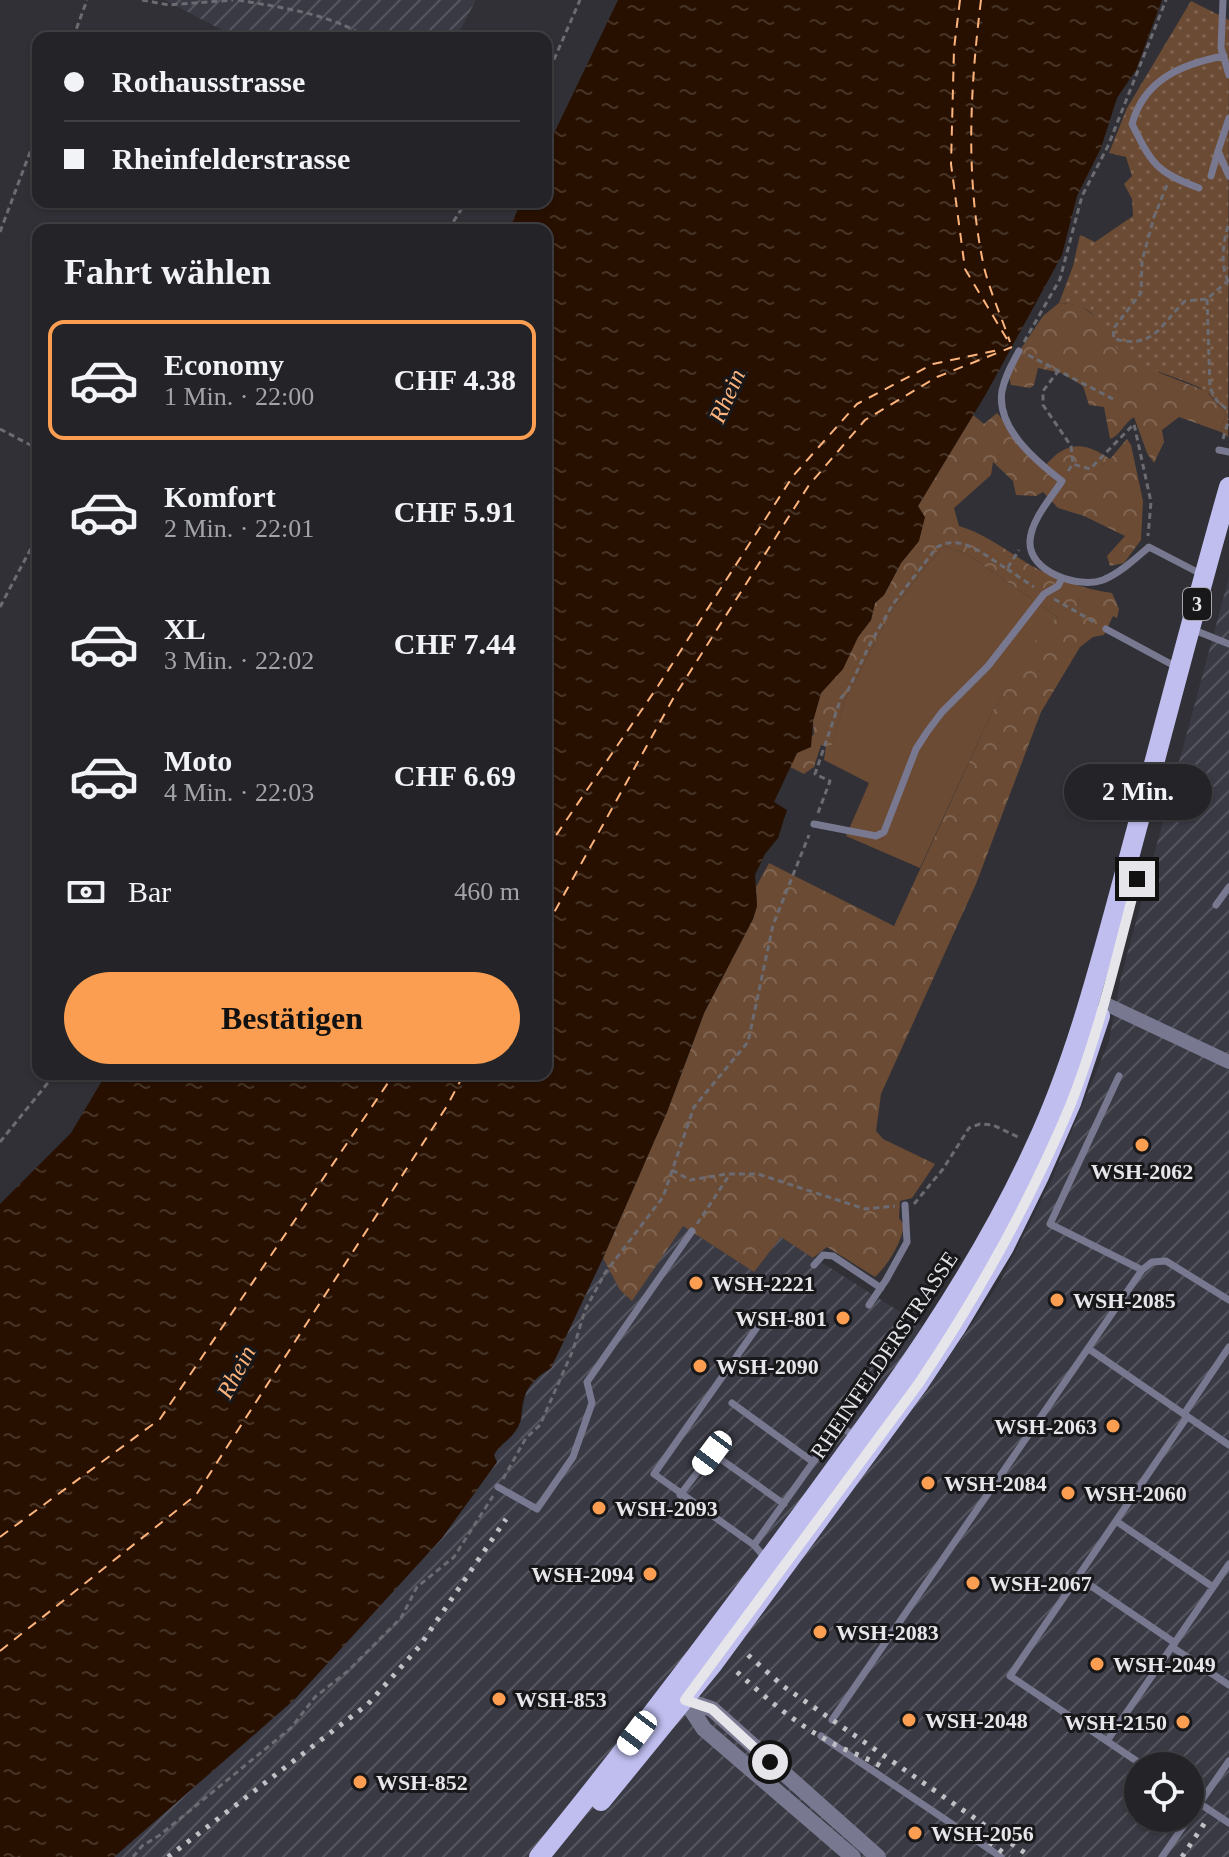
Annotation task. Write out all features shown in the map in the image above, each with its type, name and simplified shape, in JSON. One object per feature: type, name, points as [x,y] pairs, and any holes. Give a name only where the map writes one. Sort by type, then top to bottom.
[{"type":"main road","name":"RHEINFELDERSTRASSE","points":[[556,1857],[865,1442],[979,1258],[1036,1145],[1098,1000],[1181,666],[1197,630],[1205,576],[1229,487]]},
{"type":"main road","name":"RHEINFELDERSTRASSE","points":[[539,1857],[678,1694],[761,1553],[919,1383],[1004,1247],[1071,1103],[1197,630],[1229,539]]},
{"type":"street","points":[[1098,1000],[1229,1062]]},
{"type":"street","points":[[678,1694],[712,1709],[850,1852],[878,1857]]},
{"type":"lane","points":[[1223,0],[1221,48],[1229,75]]},
{"type":"lane","points":[[1199,188],[1170,178],[1152,162],[1132,124],[1138,104],[1158,82],[1184,67],[1224,56]]},
{"type":"lane","points":[[1211,176],[1229,118]]},
{"type":"lane","points":[[1218,151],[1229,176]]},
{"type":"lane","points":[[1019,351],[1001,394],[1005,419],[1022,446],[1062,481],[1032,530],[1031,553],[1040,564],[1062,578],[1100,581],[1118,572],[1149,547],[1205,576]]},
{"type":"lane","points":[[1219,450],[1229,452]]},
{"type":"lane","points":[[814,824],[876,836],[884,832],[916,749],[927,732],[942,712],[988,666],[1044,594],[1058,586],[1062,578]]},
{"type":"lane","points":[[1106,629],[1169,663],[1181,666]]},
{"type":"lane","points":[[1197,630],[1229,644]]},
{"type":"lane","points":[[1216,905],[1229,887]]},
{"type":"lane","points":[[1119,1076],[1050,1224],[1142,1270]]},
{"type":"lane","points":[[869,1305],[907,1242],[905,1205]]},
{"type":"lane","points":[[498,1487],[537,1509],[573,1457],[592,1403],[587,1382],[692,1231]]},
{"type":"lane","points":[[814,1265],[823,1255],[833,1256],[881,1288]]},
{"type":"lane","points":[[832,1720],[1142,1270],[1152,1262],[1166,1261],[1229,1300]]},
{"type":"lane","points":[[760,1323],[654,1474],[761,1553],[784,1504],[839,1426],[865,1442]]},
{"type":"lane","points":[[1124,1752],[1010,1676],[1229,1347]]},
{"type":"lane","points":[[1089,1349],[1229,1445]]},
{"type":"lane","points":[[732,1403],[813,1462]]},
{"type":"lane","points":[[680,1495],[712,1453],[784,1504]]},
{"type":"lane","points":[[1116,1521],[1213,1587]]},
{"type":"lane","points":[[1107,1741],[1229,1564]]},
{"type":"lane","points":[[1078,1577],[1229,1685]]},
{"type":"lane","points":[[821,1736],[1001,1857]]},
{"type":"lane","points":[[1204,1796],[1229,1761]]},
{"type":"lane","points":[[1204,1806],[1229,1823]]},
{"type":"lane","points":[[1162,1857],[1180,1832]]},
{"type":"path","points":[[75,32],[87,0]]},
{"type":"path","points":[[142,0],[169,5],[235,0],[315,14],[358,32]]},
{"type":"path","points":[[552,64],[580,0]]},
{"type":"path","points":[[1113,399],[1019,351],[1060,279],[1082,196],[1108,146],[1166,0]]},
{"type":"path","points":[[0,232],[32,147]]},
{"type":"path","points":[[1170,178],[1154,217],[1142,261],[1141,293],[1113,329],[1114,339],[1140,342],[1154,335],[1185,301],[1207,299],[1228,281],[1224,272],[1224,238],[1229,223]]},
{"type":"path","points":[[1207,299],[1210,388],[1217,401],[1229,411]]},
{"type":"path","points":[[1059,370],[1043,391],[1043,405],[1071,446],[1073,464],[1062,481]]},
{"type":"path","points":[[1219,450],[1229,419]]},
{"type":"path","points":[[1073,464],[1090,469],[1134,424],[1151,502],[1149,547]]},
{"type":"path","points":[[0,429],[32,446]]},
{"type":"path","points":[[1007,569],[1032,530]]},
{"type":"path","points":[[133,1857],[142,1846],[160,1835],[291,1728],[315,1697],[348,1671],[401,1618],[417,1587],[454,1557],[526,1438],[540,1425],[573,1350],[585,1310],[605,1273],[663,1197],[694,1107],[748,1042],[773,925],[830,781],[815,774],[834,714],[893,604],[937,547],[960,541],[1106,629]]},
{"type":"path","points":[[0,607],[32,546]]},
{"type":"path","points":[[0,1142],[50,1080]]},
{"type":"path","points":[[672,1170],[690,1180],[730,1174],[758,1174],[865,1209],[914,1204],[943,1169],[969,1128],[980,1124],[993,1125],[1036,1145]]},
{"type":"path","points":[[692,1231],[730,1174]]},
{"type":"shaded area","points":[[165,0],[476,0],[459,32],[226,32]]},
{"type":"shaded area","points":[[1229,577],[1229,1857],[114,1857],[295,1699],[442,1538],[497,1462],[493,1455],[499,1445],[521,1422],[526,1393],[535,1378],[551,1368],[603,1258],[620,1290],[683,1226],[754,1272],[781,1237],[956,1347],[1001,1280],[1051,1181],[1109,1041],[1120,981]]},
{"type":"green space","points":[[1191,1],[1229,20],[1228,437],[1221,432],[1226,413],[1207,392],[1133,360],[1108,337],[1093,314],[1074,305],[1059,303],[1073,266],[1080,235],[1095,242],[1133,216],[1132,199],[1124,184],[1132,176],[1126,157],[1109,153],[1127,108]]},
{"type":"green space","points":[[1059,303],[1079,305],[1099,319],[1110,338],[1160,373],[1206,391],[1226,413],[1221,432],[1179,417],[1162,430],[1164,442],[1154,463],[1147,453],[1134,417],[1110,439],[1104,407],[1089,405],[1083,386],[1061,373],[1038,368],[1034,385],[1030,388],[1011,385],[1008,372],[1020,350],[1043,316]]},
{"type":"green space","points":[[997,413],[1044,467],[1060,452],[1075,446],[1091,449],[1110,459],[1127,439],[1143,501],[1141,540],[1124,563],[1110,566],[1107,556],[1125,536],[1084,516],[1058,508],[1043,492],[1036,496],[1016,495],[1013,481],[993,462],[991,475],[954,508],[959,526],[987,538],[1050,575],[1112,593],[1119,609],[1117,618],[1113,616],[1104,635],[1093,637],[1080,647],[1041,712],[976,884],[881,1094],[876,1131],[883,1139],[935,1164],[912,1198],[900,1201],[899,1218],[904,1225],[900,1239],[875,1277],[827,1247],[813,1258],[781,1237],[754,1272],[683,1226],[632,1301],[620,1290],[603,1258],[667,1112],[705,1011],[753,919],[757,906],[756,887],[769,863],[894,926],[992,712],[1044,627],[1058,617],[967,554],[945,546],[892,610],[844,702],[831,748],[821,745],[814,767],[804,774],[790,767],[797,753],[814,734],[813,721],[821,693],[843,668],[858,637],[871,620],[875,603],[884,595],[901,563],[919,541],[918,506],[973,415],[984,424]]},
{"type":"green space","points":[[945,546],[967,554],[1058,617],[1044,628],[992,712],[920,868],[846,836],[869,783],[824,760],[826,746],[831,747],[844,702],[892,610]]},
{"type":"water","name":"Rhein","points":[[618,0],[1162,0],[1136,70],[1117,98],[1101,148],[1077,196],[1062,255],[986,394],[918,506],[925,517],[919,541],[901,563],[884,595],[875,603],[871,620],[858,637],[843,669],[821,693],[813,721],[811,747],[797,753],[774,802],[787,810],[778,838],[765,854],[755,875],[757,906],[753,919],[704,1013],[667,1112],[603,1258],[551,1368],[529,1387],[519,1424],[494,1455],[497,1462],[442,1538],[295,1699],[114,1857],[0,1857],[0,1204],[71,1133],[102,1080],[552,1080],[552,224],[512,224],[518,208],[552,208],[552,138]]},
{"type":"pier","points":[[1034,311],[1037,313],[989,396],[986,394]]},
{"type":"ferry route","points":[[960,0],[954,49],[951,164],[965,269],[1011,346]]},
{"type":"ferry route","points":[[981,0],[972,100],[974,201],[984,267],[1010,342]]},
{"type":"ferry route","points":[[552,916],[674,697],[809,485],[865,420],[937,377],[1012,347]]},
{"type":"ferry route","points":[[552,841],[658,686],[793,476],[857,404],[933,364],[1003,349]]},
{"type":"ferry route","points":[[0,1537],[160,1419],[390,1080]]},
{"type":"ferry route","points":[[0,1651],[196,1495],[461,1080]]},
{"type":"railway","points":[[168,1857],[368,1704],[419,1647],[506,1519]]},
{"type":"railway","points":[[748,1655],[783,1686],[1031,1857]]},
{"type":"railway","points":[[737,1672],[807,1729],[885,1769]]},
{"type":"railway","points":[[1182,1857],[1206,1821]]},
{"type":"railway","points":[[980,1835],[1009,1857]]},
{"type":"place","name":"WSH-2062","points":[[1142,1145]]},
{"type":"place","name":"WSH-2221","points":[[696,1283]]},
{"type":"place","name":"WSH-2085","points":[[1057,1300]]},
{"type":"place","name":"WSH-801","points":[[843,1318]]},
{"type":"place","name":"WSH-2090","points":[[700,1366]]},
{"type":"place","name":"WSH-2063","points":[[1113,1426]]},
{"type":"place","name":"WSH-2084","points":[[928,1483]]},
{"type":"place","name":"WSH-2060","points":[[1068,1493]]},
{"type":"place","name":"WSH-2093","points":[[599,1508]]},
{"type":"place","name":"WSH-2094","points":[[650,1574]]},
{"type":"place","name":"WSH-2067","points":[[973,1583]]},
{"type":"place","name":"WSH-2083","points":[[820,1632]]},
{"type":"place","name":"WSH-2049","points":[[1097,1664]]},
{"type":"place","name":"WSH-853","points":[[499,1699]]},
{"type":"place","name":"WSH-2048","points":[[909,1720]]},
{"type":"place","name":"WSH-2150","points":[[1183,1722]]},
{"type":"place","name":"WSH-852","points":[[360,1782]]},
{"type":"place","name":"WSH-2056","points":[[915,1833]]},
{"type":"route","points":[[770,1762],[712,1709],[685,1700],[919,1383],[1004,1247],[1071,1103],[1104,1002],[1137,879]]}]
